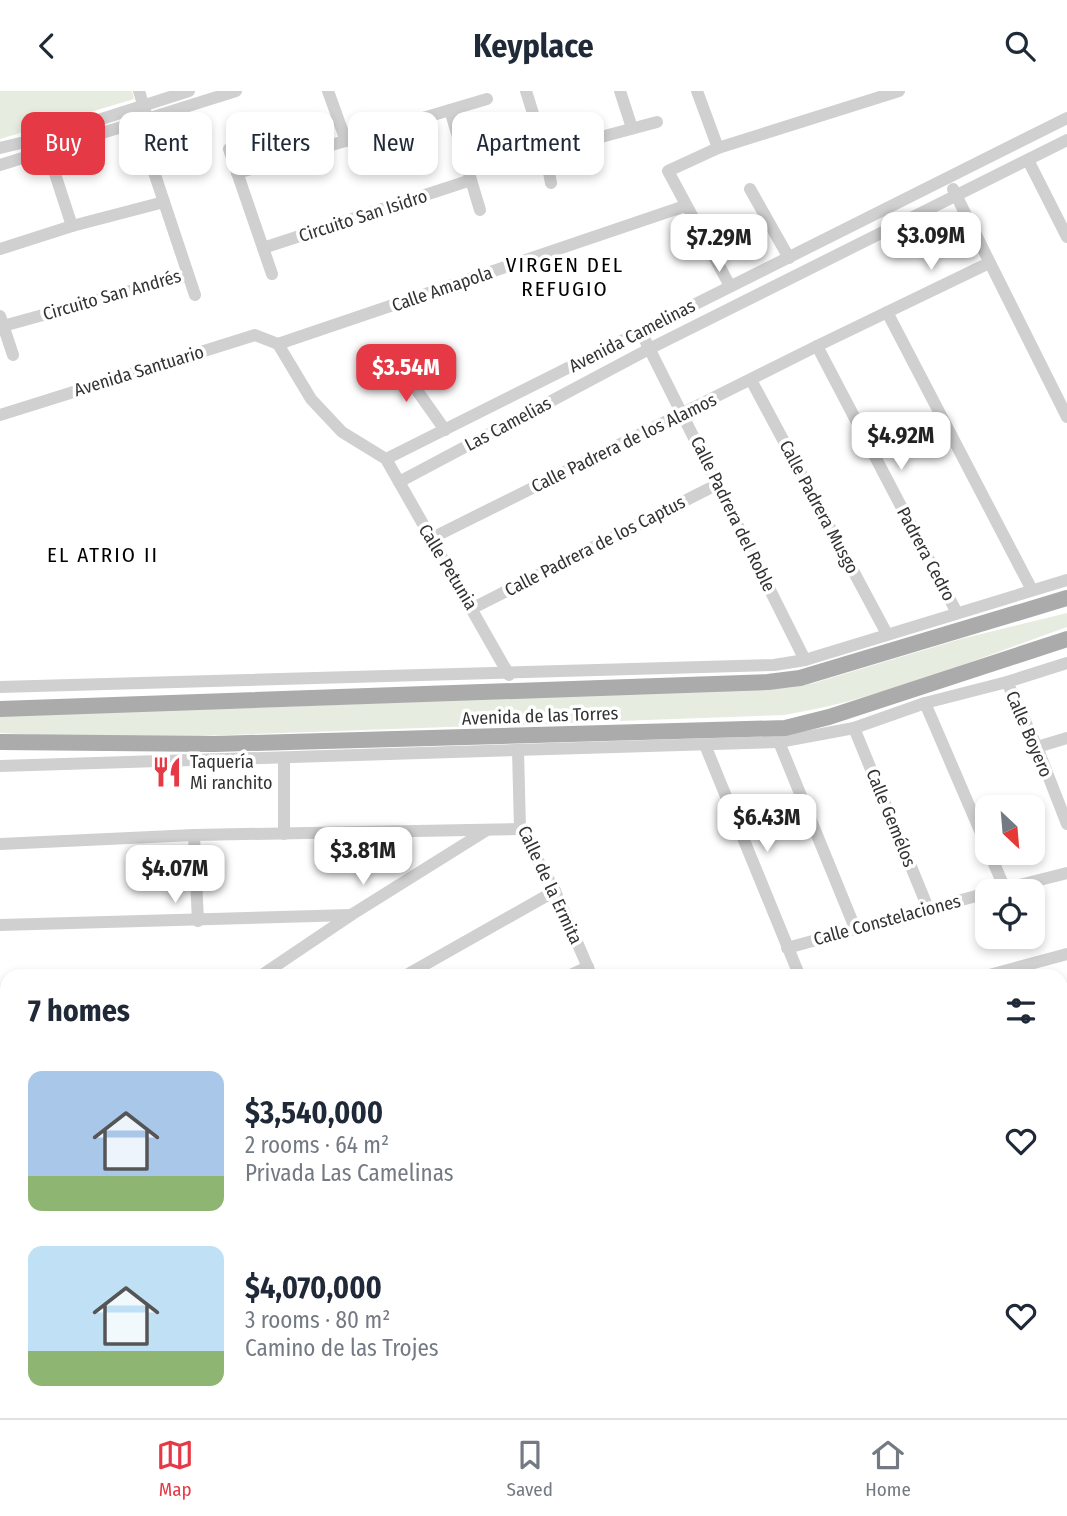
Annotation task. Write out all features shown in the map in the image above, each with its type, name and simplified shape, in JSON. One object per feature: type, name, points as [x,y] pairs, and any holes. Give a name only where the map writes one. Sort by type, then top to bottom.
[{"type":"main road","name":"Avenida de las Torres","points":[[0,709],[768,682],[800,678],[1067,598]]},
{"type":"main road","name":"Avenida de las Torres","points":[[0,742],[214,744],[785,728],[829,717],[1067,639]]},
{"type":"street","points":[[139,91],[146,112]]},
{"type":"street","points":[[146,112],[189,91]]},
{"type":"street","points":[[146,112],[236,91]]},
{"type":"street","points":[[328,91],[346,141]]},
{"type":"street","points":[[526,91],[533,112]]},
{"type":"street","points":[[620,91],[632,128]]},
{"type":"street","points":[[697,91],[719,148]]},
{"type":"street","points":[[730,286],[668,171],[719,148],[899,91]]},
{"type":"street","points":[[334,145],[487,99]]},
{"type":"street","points":[[450,110],[480,210]]},
{"type":"street","name":"Avenida Camelinas","points":[[386,459],[1067,118]]},
{"type":"street","points":[[604,136],[657,122]]},
{"type":"street","name":"Las Camelias","points":[[399,482],[649,349],[1067,140]]},
{"type":"street","points":[[0,148],[21,143]]},
{"type":"street","points":[[0,165],[21,159]]},
{"type":"street","points":[[1028,160],[1067,237]]},
{"type":"street","points":[[56,175],[72,226]]},
{"type":"street","name":"Circuito San Andrés","points":[[2,321],[188,275],[155,175]]},
{"type":"street","points":[[238,175],[272,274]]},
{"type":"street","points":[[549,175],[551,183]]},
{"type":"street","points":[[948,179],[1067,417]]},
{"type":"street","name":"Circuito San Isidro","points":[[263,248],[471,180]]},
{"type":"street","points":[[750,189],[789,258]]},
{"type":"street","points":[[0,249],[72,226],[164,202]]},
{"type":"street","name":"Calle Amapola","points":[[278,344],[685,206]]},
{"type":"street","name":"Calle Padrera de los Alamos","points":[[430,540],[989,263]]},
{"type":"street","points":[[188,275],[195,295]]},
{"type":"street","points":[[887,312],[1032,590]]},
{"type":"street","points":[[2,321],[13,355]]},
{"type":"street","name":"Calle Padrera del Roble","points":[[640,332],[805,660]]},
{"type":"street","name":"Avenida Santuario","points":[[0,415],[255,335],[278,344]]},
{"type":"street","points":[[278,344],[311,399],[342,432],[386,459]]},
{"type":"street","name":"Padrera Cedro","points":[[817,346],[957,613]]},
{"type":"street","points":[[394,358],[445,430]]},
{"type":"street","name":"Calle Padrera Musgo","points":[[751,380],[887,634]]},
{"type":"street","name":"Calle Petunia","points":[[386,459],[509,675]]},
{"type":"street","name":"Calle Padrera de los Captus","points":[[472,608],[718,484]]},
{"type":"street","points":[[0,687],[774,666],[805,660],[1067,580]]},
{"type":"street","name":"Avenida de las Torres","points":[[0,766],[779,742],[854,728],[925,703],[1067,663]]},
{"type":"street","name":"Calle Boyero","points":[[1007,682],[1037,747],[1067,824]]},
{"type":"street","points":[[925,703],[975,819]]},
{"type":"street","name":"Calle Gemélos","points":[[854,728],[928,908]]},
{"type":"street","points":[[1037,747],[1067,738]]},
{"type":"street","points":[[779,742],[855,928]]},
{"type":"street","points":[[705,745],[796,969]]},
{"type":"street","name":"Calle de la Ermita","points":[[518,750],[520,828],[555,891],[589,969]]},
{"type":"street","points":[[284,758],[284,834]]},
{"type":"street","points":[[0,844],[194,835],[520,828]]},
{"type":"street","points":[[271,969],[488,829]]},
{"type":"street","points":[[194,835],[198,921]]},
{"type":"street","points":[[1043,879],[1067,873]]},
{"type":"street","points":[[419,969],[555,891]]},
{"type":"street","name":"Calle Constelaciones","points":[[787,948],[975,896]]},
{"type":"street","points":[[0,925],[351,915]]},
{"type":"street","points":[[1012,969],[1067,954]]},
{"type":"shaded area","points":[[0,91],[132,91],[134,99],[90,112],[21,112],[21,133],[0,139]]},
{"type":"shaded area","points":[[1067,613],[1067,627],[962,665],[892,689],[784,715],[116,739],[0,733],[0,714],[253,708],[787,688],[814,683],[961,639]]},
{"type":"place","name":"Taquería Mi ranchito","points":[[167,772]]},
{"type":"district","name":"VIRGEN DEL REFUGIO","points":[[565,277]]},
{"type":"district","name":"EL ATRIO II","points":[[103,555]]}]
